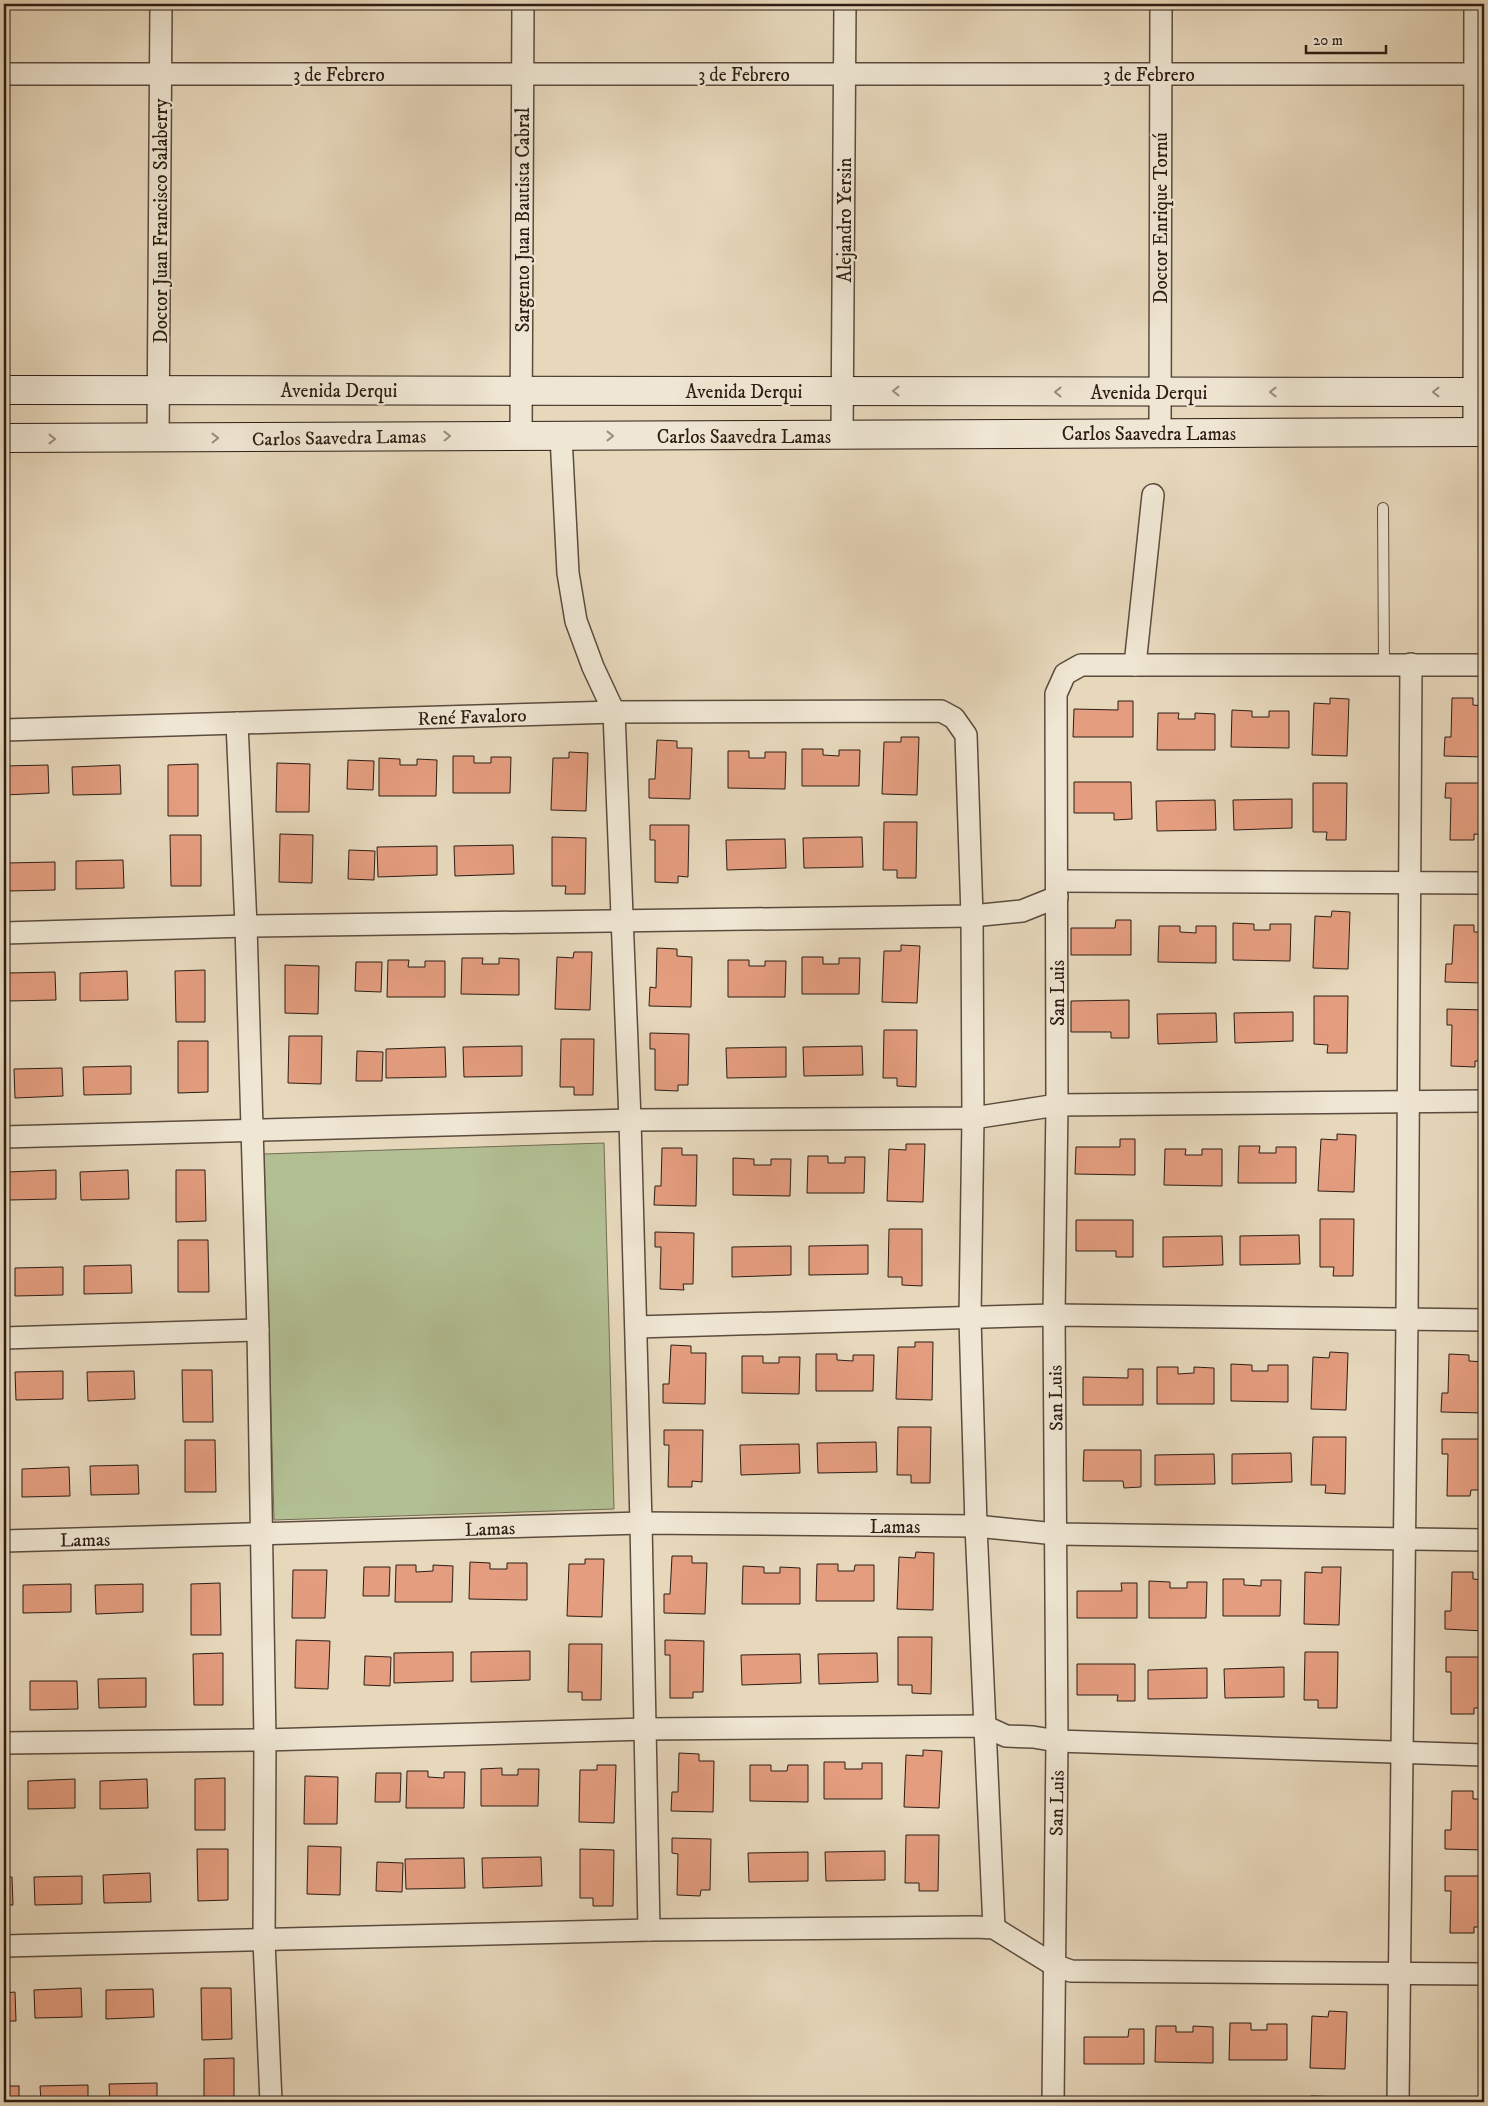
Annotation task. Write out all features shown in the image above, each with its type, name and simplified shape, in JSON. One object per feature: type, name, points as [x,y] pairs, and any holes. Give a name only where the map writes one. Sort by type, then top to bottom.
[{"type":"main road","name":"Avenida Derqui","points":[[4,390],[1479,392]]},
{"type":"main road","name":"Carlos Saavedra Lamas","points":[[4,438],[158,439],[842,436],[1160,432],[1479,432]]},
{"type":"street","name":"Doctor Juan Francisco Salaberry","points":[[158,439],[160,4]]},
{"type":"street","name":"Sargento Juan Bautista Cabral","points":[[521,436],[522,4]]},
{"type":"street","name":"Alejandro Yersin","points":[[842,436],[845,4]]},
{"type":"street","name":"Doctor Enrique Tornú","points":[[1160,432],[1161,4]]},
{"type":"street","points":[[1475,4],[1480,74],[1479,432]]},
{"type":"street","name":"3 de Febrero","points":[[4,74],[1480,74]]},
{"type":"street","points":[[560,436],[568,573],[576,621],[593,667],[614,712],[623,921],[636,1327],[649,1930]]},
{"type":"street","points":[[1153,495],[1135,665],[1484,665]]},
{"type":"street","points":[[1398,2102],[1407,1320],[1407,1100],[1411,882],[1411,664]]},
{"type":"street","name":"San Luis","points":[[1053,2102],[1056,1741],[1054,1315],[1057,1105],[1056,694],[1065,674],[1081,665],[1135,665]]},
{"type":"street","name":"René Favaloro","points":[[4,730],[614,712],[940,711],[954,718],[966,735],[972,916]]},
{"type":"street","points":[[237,723],[246,926],[258,1330],[265,1740],[264,1941],[271,2102]]},
{"type":"street","points":[[4,933],[246,926],[972,916],[1022,911],[1057,889],[1411,882],[1484,883]]},
{"type":"street","points":[[972,916],[973,1118],[970,1318],[976,1526],[994,1928]]},
{"type":"street","points":[[4,1137],[630,1120],[973,1118],[1057,1105],[1407,1100],[1484,1101]]},
{"type":"street","points":[[636,1327],[1054,1315],[1484,1320]]},
{"type":"street","points":[[4,1338],[258,1330]]},
{"type":"street","name":"Lamas","points":[[4,1541],[641,1523],[976,1526],[1056,1534],[1484,1540]]},
{"type":"street","points":[[4,1743],[265,1740],[646,1729],[984,1726],[1006,1736],[1033,1737],[1056,1741],[1484,1755]]},
{"type":"street","points":[[4,1946],[649,1930],[994,1928],[1054,1964],[1071,1971],[1484,1974]]},
{"type":"lane","points":[[1383,508],[1384,664]]},
{"type":"green space","points":[[604,1143],[614,1509],[274,1520],[264,1154]]},
{"type":"building","points":[[1330,698],[1349,699],[1347,756],[1312,755],[1314,703],[1330,704]]},
{"type":"building","points":[[1452,698],[1473,698],[1473,705],[1484,706],[1484,757],[1444,756],[1445,737],[1451,737]]},
{"type":"building","points":[[1118,701],[1133,701],[1133,737],[1073,737],[1074,709],[1118,710]]},
{"type":"building","points":[[1232,710],[1252,711],[1252,717],[1269,717],[1269,711],[1289,711],[1289,748],[1231,747]]},
{"type":"building","points":[[1158,713],[1179,713],[1178,719],[1195,719],[1195,713],[1215,714],[1215,750],[1157,750]]},
{"type":"building","points":[[901,737],[919,737],[917,795],[882,794],[884,742],[901,742]]},
{"type":"building","points":[[657,740],[677,741],[677,748],[692,748],[690,799],[649,798],[649,779],[655,779]]},
{"type":"building","points":[[802,749],[823,749],[823,755],[839,756],[839,750],[860,750],[859,786],[802,786]]},
{"type":"building","points":[[728,751],[749,751],[749,758],[765,758],[765,752],[786,752],[785,789],[728,788]]},
{"type":"building","points":[[569,752],[588,753],[586,811],[551,810],[553,758],[569,758]]},
{"type":"building","points":[[453,756],[474,756],[474,763],[491,763],[491,757],[511,757],[510,793],[453,793]]},
{"type":"building","points":[[379,758],[400,759],[400,765],[417,765],[417,759],[437,760],[436,796],[379,796]]},
{"type":"building","points":[[348,760],[374,761],[373,790],[347,789]]},
{"type":"building","points":[[277,763],[310,764],[309,812],[276,812]]},
{"type":"building","points":[[198,764],[198,816],[168,816],[168,765]]},
{"type":"building","points":[[48,765],[49,793],[4,795],[4,766]]},
{"type":"building","points":[[120,765],[121,794],[73,795],[72,767]]},
{"type":"building","points":[[1074,782],[1131,782],[1132,819],[1114,820],[1114,813],[1074,813]]},
{"type":"building","points":[[1313,783],[1347,783],[1346,840],[1326,840],[1327,832],[1313,832]]},
{"type":"building","points":[[1446,783],[1484,783],[1484,835],[1474,834],[1474,840],[1450,840],[1451,798],[1445,798]]},
{"type":"building","points":[[1292,799],[1292,828],[1234,830],[1233,800]]},
{"type":"building","points":[[1215,800],[1216,830],[1157,831],[1156,801]]},
{"type":"building","points":[[884,822],[917,822],[916,878],[897,878],[897,870],[883,870]]},
{"type":"building","points":[[650,825],[689,825],[688,877],[678,876],[678,883],[655,882],[655,840],[650,840]]},
{"type":"building","points":[[280,834],[313,835],[312,883],[279,882]]},
{"type":"building","points":[[170,835],[201,835],[201,886],[171,886]]},
{"type":"building","points":[[552,837],[586,838],[585,894],[565,894],[566,886],[552,886]]},
{"type":"building","points":[[862,837],[863,867],[804,868],[803,838]]},
{"type":"building","points":[[785,839],[786,868],[727,870],[726,840]]},
{"type":"building","points":[[513,845],[514,874],[455,876],[454,846]]},
{"type":"building","points":[[437,846],[437,875],[378,877],[377,847]]},
{"type":"building","points":[[349,850],[375,851],[374,880],[348,879]]},
{"type":"building","points":[[123,860],[124,888],[76,889],[76,861]]},
{"type":"building","points":[[55,862],[55,890],[8,891],[7,863]]},
{"type":"building","points":[[1332,911],[1350,912],[1348,969],[1313,968],[1315,916],[1331,917]]},
{"type":"building","points":[[1116,920],[1131,920],[1131,955],[1071,955],[1071,928],[1115,928]]},
{"type":"building","points":[[1233,923],[1254,924],[1254,930],[1270,930],[1270,924],[1291,924],[1290,961],[1233,960]]},
{"type":"building","points":[[1454,925],[1474,925],[1474,932],[1484,932],[1484,983],[1445,982],[1446,964],[1452,964]]},
{"type":"building","points":[[1159,926],[1180,926],[1180,932],[1196,933],[1196,926],[1216,926],[1216,963],[1158,962]]},
{"type":"building","points":[[901,945],[920,946],[917,1003],[882,1002],[884,951],[901,951]]},
{"type":"building","points":[[657,948],[677,949],[677,956],[692,957],[691,1007],[649,1006],[650,987],[656,988]]},
{"type":"building","points":[[574,952],[592,952],[590,1010],[555,1009],[557,957],[573,958]]},
{"type":"building","points":[[802,957],[823,957],[823,964],[839,964],[839,958],[860,958],[859,994],[802,994]]},
{"type":"building","points":[[462,958],[483,958],[482,964],[499,964],[499,958],[519,959],[519,995],[461,994]]},
{"type":"building","points":[[388,960],[409,960],[408,967],[425,967],[425,961],[445,961],[445,997],[387,997]]},
{"type":"building","points":[[728,960],[749,960],[749,966],[765,966],[765,961],[786,961],[785,997],[728,997]]},
{"type":"building","points":[[356,962],[382,962],[381,992],[355,991]]},
{"type":"building","points":[[285,965],[319,966],[318,1014],[285,1013]]},
{"type":"building","points":[[205,970],[205,1022],[176,1022],[175,971]]},
{"type":"building","points":[[127,971],[128,1000],[80,1001],[80,973]]},
{"type":"building","points":[[55,972],[56,1000],[8,1001],[8,973]]},
{"type":"building","points":[[1314,996],[1348,996],[1347,1053],[1327,1053],[1328,1045],[1314,1044]]},
{"type":"building","points":[[1129,1000],[1129,1038],[1111,1038],[1111,1032],[1071,1032],[1071,1001]]},
{"type":"building","points":[[1447,1009],[1484,1010],[1484,1061],[1475,1061],[1475,1067],[1451,1066],[1452,1025],[1447,1025]]},
{"type":"building","points":[[1293,1012],[1293,1041],[1235,1043],[1234,1013]]},
{"type":"building","points":[[1216,1013],[1217,1042],[1158,1044],[1157,1014]]},
{"type":"building","points":[[884,1030],[917,1030],[916,1087],[897,1086],[897,1078],[883,1078]]},
{"type":"building","points":[[650,1033],[689,1034],[688,1085],[678,1085],[678,1091],[655,1090],[655,1049],[650,1049]]},
{"type":"building","points":[[289,1036],[322,1036],[321,1084],[288,1083]]},
{"type":"building","points":[[561,1039],[594,1039],[593,1095],[574,1095],[574,1087],[560,1087]]},
{"type":"building","points":[[178,1041],[208,1041],[208,1092],[178,1093]]},
{"type":"building","points":[[522,1046],[522,1076],[464,1077],[463,1047]]},
{"type":"building","points":[[862,1046],[863,1075],[804,1076],[803,1047]]},
{"type":"building","points":[[445,1047],[446,1077],[386,1078],[386,1049]]},
{"type":"building","points":[[786,1047],[786,1077],[727,1078],[726,1048]]},
{"type":"building","points":[[357,1051],[383,1052],[382,1081],[356,1081]]},
{"type":"building","points":[[131,1066],[131,1094],[84,1095],[83,1067]]},
{"type":"building","points":[[62,1068],[63,1096],[15,1098],[14,1069]]},
{"type":"building","points":[[1337,1134],[1356,1135],[1354,1192],[1318,1191],[1321,1139],[1337,1140]]},
{"type":"building","points":[[1120,1139],[1135,1139],[1135,1175],[1075,1174],[1076,1147],[1120,1147]]},
{"type":"building","points":[[906,1144],[925,1144],[923,1202],[887,1201],[889,1149],[906,1150]]},
{"type":"building","points":[[1239,1146],[1260,1146],[1259,1153],[1276,1153],[1276,1147],[1296,1147],[1296,1183],[1238,1183]]},
{"type":"building","points":[[662,1148],[682,1148],[682,1155],[697,1155],[696,1206],[654,1205],[655,1186],[661,1186]]},
{"type":"building","points":[[1165,1149],[1186,1149],[1185,1155],[1202,1155],[1202,1149],[1222,1149],[1222,1186],[1164,1185]]},
{"type":"building","points":[[808,1156],[828,1156],[828,1163],[845,1163],[845,1157],[865,1157],[864,1193],[807,1193]]},
{"type":"building","points":[[733,1158],[754,1159],[754,1165],[771,1165],[771,1159],[791,1159],[790,1196],[733,1195]]},
{"type":"building","points":[[56,1170],[56,1199],[9,1200],[8,1172]]},
{"type":"building","points":[[128,1170],[129,1199],[81,1200],[80,1172]]},
{"type":"building","points":[[176,1170],[205,1170],[206,1221],[176,1222]]},
{"type":"building","points":[[1320,1219],[1354,1219],[1353,1276],[1333,1276],[1334,1267],[1320,1267]]},
{"type":"building","points":[[1076,1220],[1133,1220],[1133,1257],[1116,1257],[1116,1251],[1076,1251]]},
{"type":"building","points":[[889,1229],[922,1229],[922,1286],[902,1285],[902,1277],[888,1277]]},
{"type":"building","points":[[655,1232],[694,1233],[693,1284],[683,1284],[684,1290],[660,1289],[661,1247],[655,1247]]},
{"type":"building","points":[[1299,1235],[1300,1264],[1240,1265],[1240,1236]]},
{"type":"building","points":[[1222,1236],[1223,1265],[1163,1267],[1163,1237]]},
{"type":"building","points":[[178,1240],[208,1240],[209,1292],[178,1292]]},
{"type":"building","points":[[868,1245],[868,1274],[809,1275],[809,1246]]},
{"type":"building","points":[[791,1246],[791,1275],[732,1277],[732,1247]]},
{"type":"building","points":[[131,1265],[132,1293],[84,1294],[84,1266]]},
{"type":"building","points":[[63,1267],[63,1295],[15,1296],[15,1268]]},
{"type":"building","points":[[915,1342],[933,1342],[932,1400],[896,1399],[898,1347],[915,1347]]},
{"type":"building","points":[[671,1345],[691,1346],[691,1353],[706,1353],[705,1404],[663,1403],[663,1384],[669,1384]]},
{"type":"building","points":[[1330,1352],[1348,1353],[1346,1410],[1311,1409],[1313,1357],[1329,1358]]},
{"type":"building","points":[[816,1354],[837,1354],[837,1360],[853,1361],[853,1355],[874,1355],[873,1391],[816,1391]]},
{"type":"building","points":[[1449,1354],[1469,1355],[1469,1361],[1484,1362],[1483,1413],[1441,1412],[1442,1393],[1448,1393]]},
{"type":"building","points":[[742,1356],[763,1356],[763,1363],[779,1363],[779,1357],[800,1357],[799,1394],[742,1393]]},
{"type":"building","points":[[1231,1364],[1252,1365],[1252,1371],[1268,1371],[1268,1365],[1288,1365],[1288,1402],[1231,1401]]},
{"type":"building","points":[[1157,1367],[1178,1367],[1178,1374],[1194,1373],[1194,1367],[1214,1368],[1214,1404],[1157,1404]]},
{"type":"building","points":[[1128,1369],[1143,1369],[1143,1405],[1083,1405],[1083,1377],[1128,1378]]},
{"type":"building","points":[[182,1370],[212,1370],[213,1422],[183,1422]]},
{"type":"building","points":[[63,1371],[63,1399],[16,1400],[15,1372]]},
{"type":"building","points":[[134,1371],[135,1399],[88,1401],[87,1372]]},
{"type":"building","points":[[898,1427],[931,1427],[930,1483],[911,1483],[911,1475],[897,1475]]},
{"type":"building","points":[[664,1430],[703,1430],[702,1482],[692,1481],[692,1487],[668,1487],[669,1445],[664,1445]]},
{"type":"building","points":[[1313,1437],[1346,1437],[1345,1494],[1325,1493],[1326,1485],[1311,1485]]},
{"type":"building","points":[[1442,1439],[1481,1439],[1480,1490],[1471,1490],[1470,1496],[1447,1496],[1448,1454],[1442,1454]]},
{"type":"building","points":[[185,1440],[215,1440],[216,1492],[185,1492]]},
{"type":"building","points":[[876,1442],[877,1472],[818,1473],[817,1443]]},
{"type":"building","points":[[799,1444],[800,1473],[741,1475],[740,1445]]},
{"type":"building","points":[[1084,1450],[1141,1450],[1141,1487],[1124,1488],[1123,1481],[1083,1481]]},
{"type":"building","points":[[1291,1453],[1292,1482],[1232,1484],[1232,1454]]},
{"type":"building","points":[[1214,1454],[1215,1484],[1155,1485],[1155,1455]]},
{"type":"building","points":[[138,1465],[139,1494],[91,1495],[90,1466]]},
{"type":"building","points":[[69,1467],[70,1496],[22,1497],[22,1469]]},
{"type":"building","points":[[916,1552],[934,1553],[933,1610],[897,1609],[899,1557],[915,1558]]},
{"type":"building","points":[[672,1556],[692,1556],[692,1563],[707,1563],[705,1614],[664,1613],[664,1594],[670,1594]]},
{"type":"building","points":[[585,1559],[604,1559],[602,1617],[567,1616],[569,1564],[585,1564]]},
{"type":"building","points":[[470,1562],[490,1563],[490,1569],[507,1569],[507,1563],[527,1563],[527,1600],[469,1599]]},
{"type":"building","points":[[817,1564],[838,1564],[838,1571],[854,1571],[855,1565],[874,1565],[874,1601],[816,1601]]},
{"type":"building","points":[[396,1565],[416,1565],[416,1572],[433,1571],[433,1565],[453,1566],[452,1602],[395,1602]]},
{"type":"building","points":[[743,1566],[764,1567],[764,1573],[780,1573],[780,1567],[800,1568],[800,1604],[742,1604]]},
{"type":"building","points":[[364,1567],[390,1567],[389,1596],[363,1596]]},
{"type":"building","points":[[1322,1567],[1341,1567],[1339,1625],[1304,1624],[1305,1572],[1322,1573]]},
{"type":"building","points":[[293,1570],[327,1570],[325,1618],[292,1618]]},
{"type":"building","points":[[1452,1572],[1473,1572],[1473,1579],[1484,1580],[1484,1631],[1445,1629],[1445,1611],[1451,1611]]},
{"type":"building","points":[[1223,1579],[1244,1579],[1244,1585],[1261,1586],[1261,1580],[1281,1580],[1280,1616],[1223,1616]]},
{"type":"building","points":[[1149,1581],[1170,1582],[1170,1588],[1187,1588],[1187,1582],[1207,1582],[1206,1618],[1149,1618]]},
{"type":"building","points":[[220,1583],[221,1635],[191,1635],[191,1584]]},
{"type":"building","points":[[1121,1583],[1137,1583],[1137,1618],[1077,1618],[1077,1591],[1122,1591]]},
{"type":"building","points":[[71,1584],[71,1612],[23,1613],[23,1585]]},
{"type":"building","points":[[143,1584],[143,1612],[96,1614],[95,1585]]},
{"type":"building","points":[[898,1637],[932,1637],[931,1694],[912,1693],[912,1685],[898,1685]]},
{"type":"building","points":[[296,1640],[330,1641],[328,1689],[295,1688]]},
{"type":"building","points":[[665,1640],[704,1641],[703,1692],[693,1692],[693,1698],[670,1698],[670,1655],[665,1655]]},
{"type":"building","points":[[569,1644],[602,1644],[601,1700],[582,1700],[582,1692],[568,1692]]},
{"type":"building","points":[[530,1651],[530,1680],[471,1682],[471,1652]]},
{"type":"building","points":[[453,1652],[453,1681],[394,1683],[394,1653]]},
{"type":"building","points":[[1305,1652],[1338,1652],[1337,1708],[1318,1708],[1318,1700],[1304,1700]]},
{"type":"building","points":[[223,1653],[223,1705],[194,1705],[193,1654]]},
{"type":"building","points":[[877,1653],[878,1682],[819,1684],[818,1654]]},
{"type":"building","points":[[800,1654],[801,1683],[742,1685],[741,1655]]},
{"type":"building","points":[[365,1656],[391,1657],[390,1686],[364,1685]]},
{"type":"building","points":[[1446,1657],[1484,1657],[1484,1708],[1474,1708],[1474,1714],[1451,1714],[1451,1672],[1446,1672]]},
{"type":"building","points":[[1077,1664],[1135,1664],[1135,1701],[1117,1701],[1118,1695],[1077,1695]]},
{"type":"building","points":[[1284,1667],[1284,1697],[1225,1698],[1224,1669]]},
{"type":"building","points":[[1207,1668],[1207,1698],[1148,1699],[1148,1670]]},
{"type":"building","points":[[146,1678],[146,1707],[99,1708],[98,1679]]},
{"type":"building","points":[[4,1681],[8,1681],[8,1710],[4,1710]]},
{"type":"building","points":[[30,1681],[77,1681],[78,1709],[30,1710]]},
{"type":"building","points":[[923,1750],[942,1751],[939,1808],[904,1807],[906,1755],[923,1756]]},
{"type":"building","points":[[679,1753],[699,1754],[699,1761],[714,1761],[713,1812],[671,1811],[672,1792],[678,1792]]},
{"type":"building","points":[[824,1762],[845,1762],[845,1769],[862,1769],[862,1763],[882,1763],[882,1799],[824,1799]]},
{"type":"building","points":[[597,1765],[616,1765],[614,1823],[579,1822],[580,1770],[597,1770]]},
{"type":"building","points":[[750,1765],[771,1765],[771,1771],[787,1771],[788,1765],[808,1765],[808,1802],[750,1801]]},
{"type":"building","points":[[502,1768],[502,1775],[518,1775],[518,1769],[539,1769],[538,1806],[481,1806],[481,1769]]},
{"type":"building","points":[[407,1771],[428,1771],[428,1777],[444,1778],[444,1772],[465,1772],[464,1808],[406,1808]]},
{"type":"building","points":[[376,1773],[401,1773],[400,1802],[375,1802]]},
{"type":"building","points":[[305,1776],[338,1777],[337,1824],[304,1824]]},
{"type":"building","points":[[225,1778],[225,1830],[195,1830],[195,1779]]},
{"type":"building","points":[[75,1779],[75,1808],[28,1809],[28,1781]]},
{"type":"building","points":[[147,1779],[148,1808],[100,1809],[100,1781]]},
{"type":"building","points":[[4,1783],[9,1783],[9,1812],[4,1812]]},
{"type":"building","points":[[1452,1791],[1473,1791],[1473,1799],[1484,1799],[1484,1850],[1445,1849],[1445,1830],[1451,1830]]},
{"type":"building","points":[[906,1835],[939,1835],[938,1891],[919,1891],[919,1883],[905,1883]]},
{"type":"building","points":[[672,1838],[711,1839],[710,1890],[701,1890],[700,1896],[677,1895],[678,1854],[672,1853]]},
{"type":"building","points":[[308,1846],[341,1847],[340,1895],[307,1894]]},
{"type":"building","points":[[197,1849],[228,1849],[228,1900],[198,1901]]},
{"type":"building","points":[[580,1849],[614,1850],[613,1906],[593,1906],[593,1898],[580,1898]]},
{"type":"building","points":[[885,1851],[885,1880],[826,1881],[825,1852]]},
{"type":"building","points":[[808,1852],[808,1881],[749,1882],[748,1853]]},
{"type":"building","points":[[541,1857],[542,1886],[483,1888],[482,1858]]},
{"type":"building","points":[[464,1858],[465,1888],[406,1889],[405,1859]]},
{"type":"building","points":[[377,1862],[403,1863],[402,1892],[376,1891]]},
{"type":"building","points":[[150,1873],[151,1902],[104,1903],[103,1875]]},
{"type":"building","points":[[82,1876],[82,1904],[35,1905],[34,1877]]},
{"type":"building","points":[[1445,1876],[1484,1876],[1484,1927],[1474,1927],[1474,1933],[1450,1933],[1451,1891],[1445,1891]]},
{"type":"building","points":[[4,1877],[12,1877],[13,1905],[4,1905]]},
{"type":"building","points":[[81,1988],[82,2017],[35,2018],[34,1990]]},
{"type":"building","points":[[201,1988],[231,1988],[232,2039],[202,2040]]},
{"type":"building","points":[[153,1989],[154,2017],[106,2019],[106,1990]]},
{"type":"building","points":[[15,1992],[16,2021],[4,2021],[4,1993]]},
{"type":"building","points":[[1329,2011],[1347,2012],[1345,2069],[1310,2068],[1312,2016],[1328,2017]]},
{"type":"building","points":[[1230,2023],[1251,2023],[1251,2030],[1267,2030],[1267,2024],[1287,2024],[1287,2060],[1229,2060]]},
{"type":"building","points":[[1156,2026],[1176,2026],[1176,2032],[1193,2032],[1193,2026],[1213,2027],[1213,2063],[1155,2062]]},
{"type":"building","points":[[1129,2029],[1144,2029],[1144,2064],[1084,2064],[1084,2037],[1128,2037]]},
{"type":"building","points":[[234,2058],[234,2102],[204,2102],[204,2059]]},
{"type":"building","points":[[157,2083],[157,2102],[110,2102],[109,2084]]},
{"type":"building","points":[[88,2085],[88,2102],[41,2102],[40,2086]]},
{"type":"building","points":[[4,2086],[19,2086],[19,2102],[4,2102]]},
{"type":"building","points":[[1311,2096],[1345,2097],[1345,2102],[1311,2102]]}]
